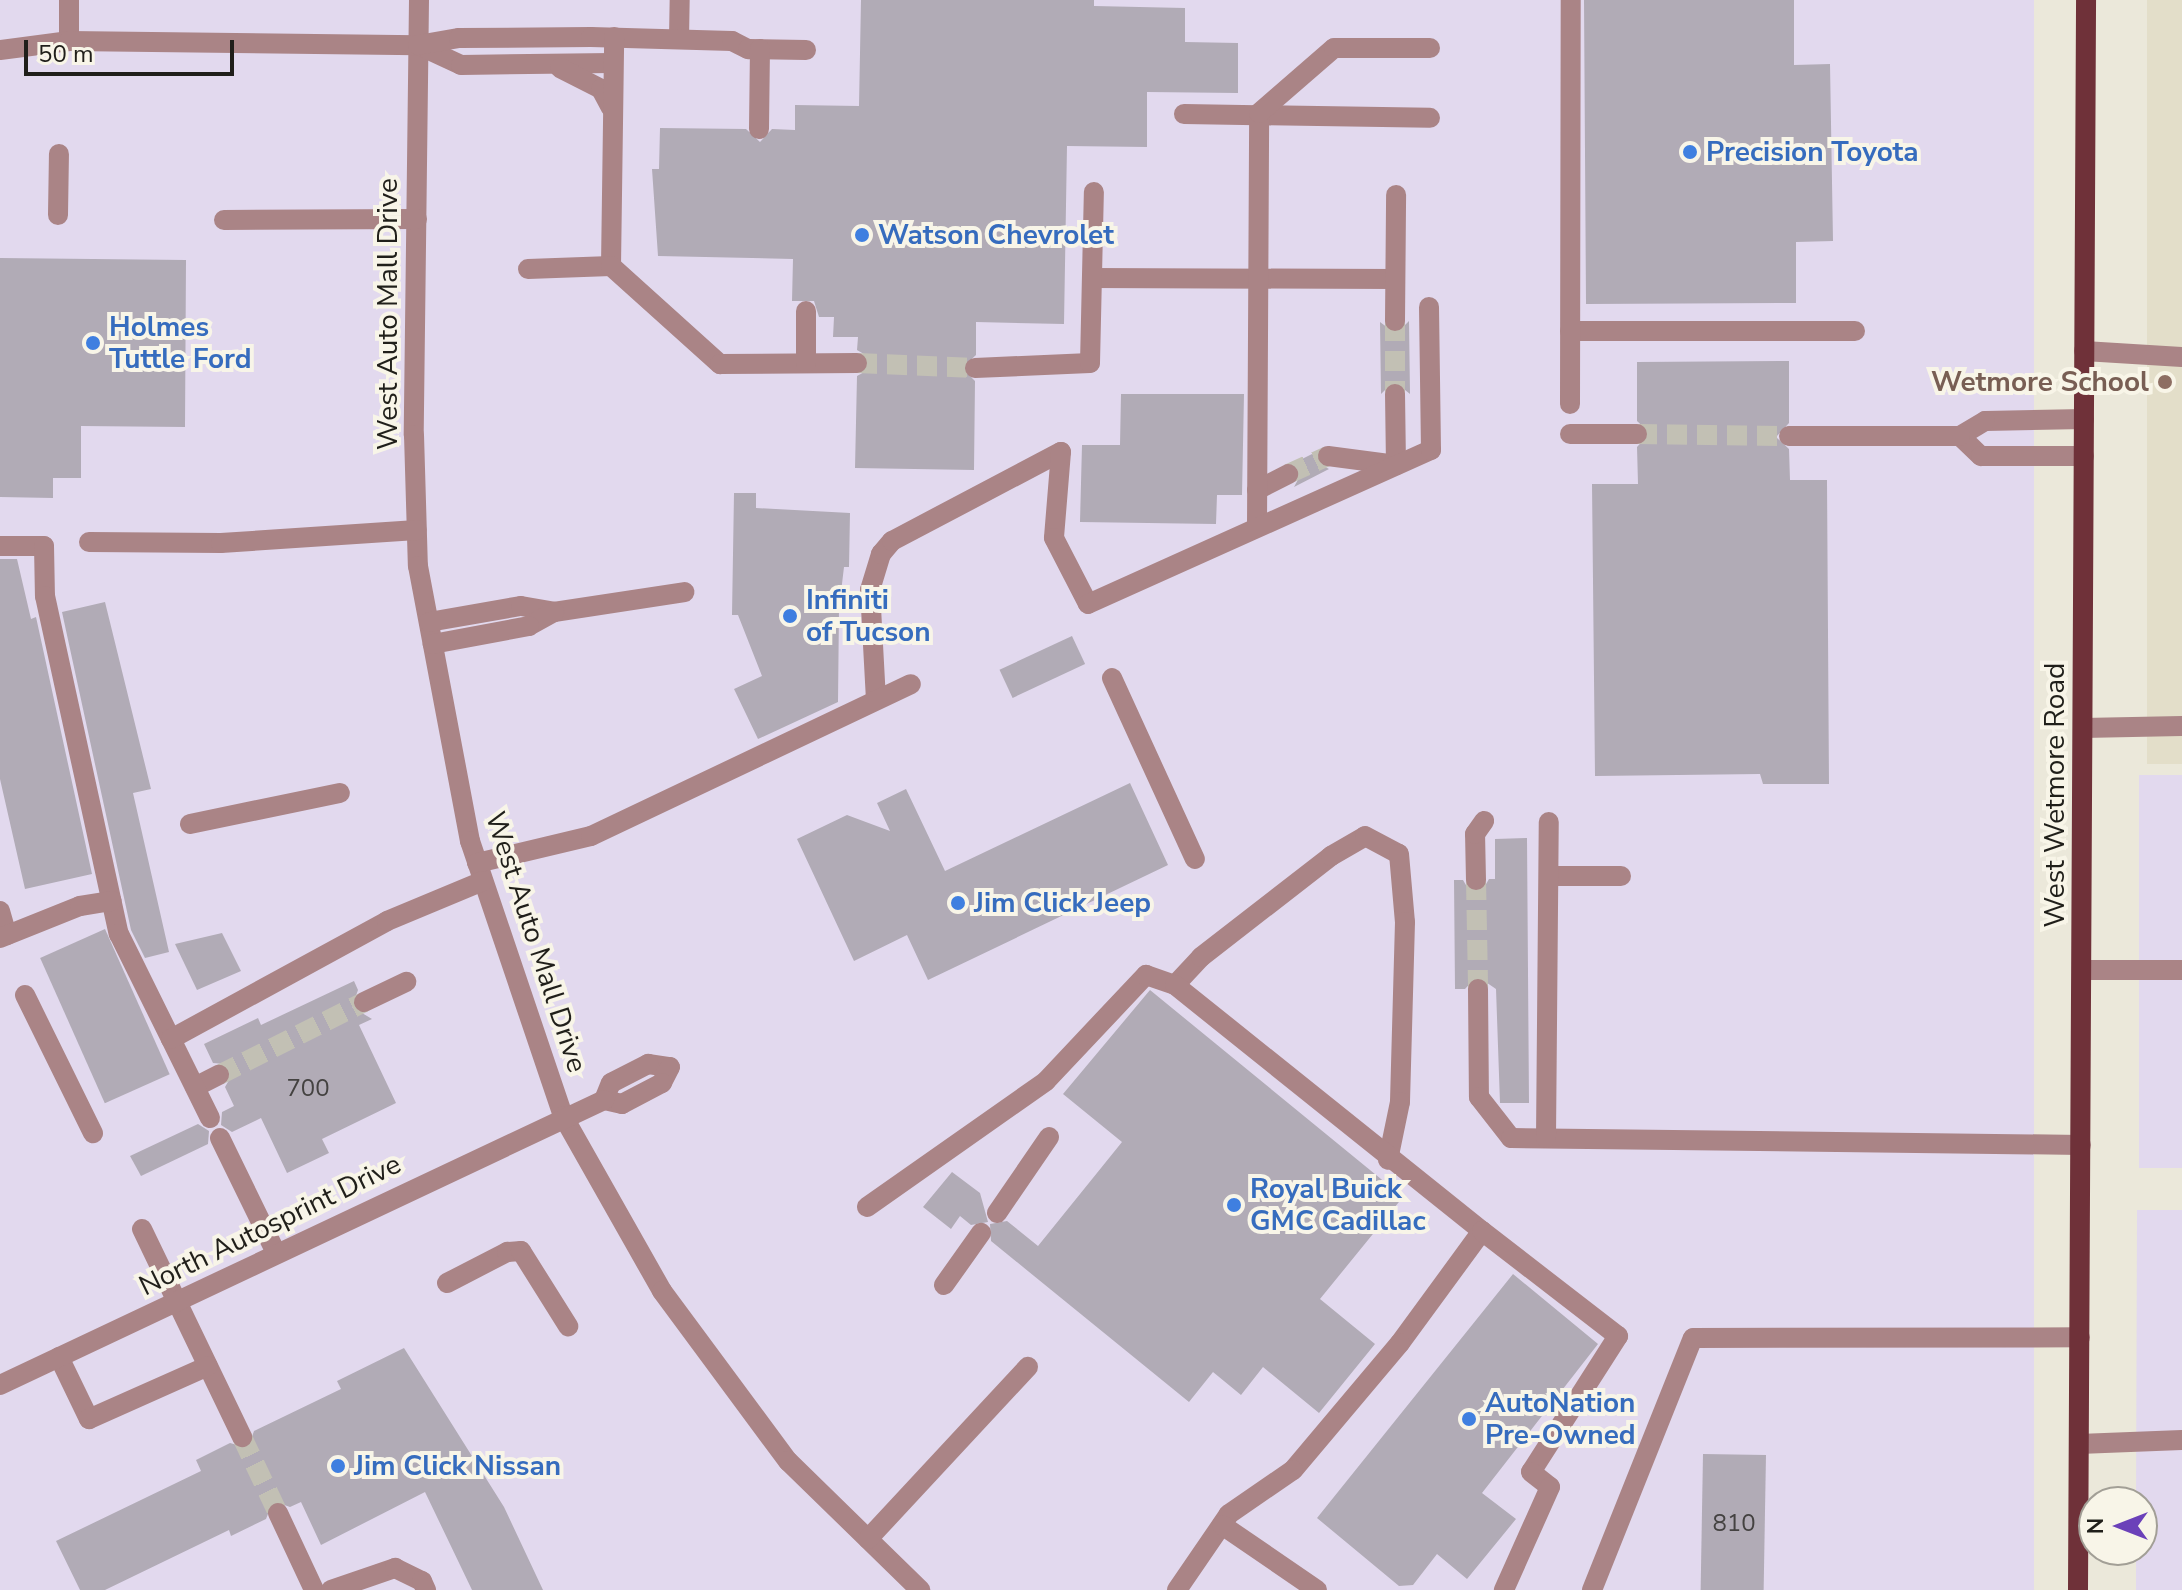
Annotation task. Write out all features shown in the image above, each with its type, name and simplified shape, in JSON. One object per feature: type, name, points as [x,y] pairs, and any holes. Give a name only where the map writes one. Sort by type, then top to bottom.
[{"type":"main road","name":"West Wetmore Road","points":[[2078,1590],[2086,0]]},
{"type":"street","points":[[69,0],[69,41]]},
{"type":"street","name":"West Auto Mall Drive","points":[[419,0],[417,530],[433,644],[480,872],[563,1116],[662,1291],[788,1461],[920,1590]]},
{"type":"street","points":[[679,39],[680,0]]},
{"type":"street","points":[[1570,404],[1571,0]]},
{"type":"street","points":[[0,50],[69,41],[418,45],[459,38],[614,37],[679,39],[743,50],[806,50]]},
{"type":"street","points":[[611,266],[614,37]]},
{"type":"street","points":[[418,45],[461,65],[612,63]]},
{"type":"street","points":[[1257,527],[1259,113],[1334,48],[1430,48]]},
{"type":"street","points":[[743,50],[759,129]]},
{"type":"street","points":[[540,64],[584,77],[601,89],[611,108]]},
{"type":"street","points":[[1184,114],[1430,118]]},
{"type":"street","points":[[58,215],[59,154]]},
{"type":"street","points":[[975,368],[1090,363],[1094,192]]},
{"type":"street","points":[[1395,321],[1396,195]]},
{"type":"street","points":[[224,220],[417,219]]},
{"type":"street","points":[[528,269],[611,266],[720,364],[857,363]]},
{"type":"street","points":[[1092,278],[1395,279]]},
{"type":"street","points":[[876,700],[868,617],[870,590],[881,554],[892,541],[1061,452],[1054,538],[1088,604],[1431,450],[1429,307]]},
{"type":"street","points":[[806,311],[806,363]]},
{"type":"street","points":[[1570,331],[1855,331]]},
{"type":"street","points":[[2084,351],[2182,357]]},
{"type":"street","points":[[1395,394],[1396,465]]},
{"type":"street","points":[[1789,436],[1960,436],[1985,421],[2084,419]]},
{"type":"street","points":[[1570,434],[1637,434]]},
{"type":"street","points":[[1960,436],[1981,456],[2084,456]]},
{"type":"street","points":[[1328,456],[1396,465]]},
{"type":"street","points":[[1257,490],[1288,474]]},
{"type":"street","points":[[89,542],[221,543],[417,530]]},
{"type":"street","points":[[0,546],[44,546],[45,596],[119,934],[176,1035],[210,1118]]},
{"type":"street","points":[[429,622],[521,606],[554,612],[684,592]]},
{"type":"street","points":[[433,644],[529,626],[554,612]]},
{"type":"street","points":[[1112,678],[1195,859]]},
{"type":"street","points":[[176,1035],[480,872],[591,836],[911,684]]},
{"type":"street","points":[[2083,728],[2182,726]]},
{"type":"street","points":[[190,824],[340,793]]},
{"type":"street","points":[[1476,880],[1475,834],[1484,821]]},
{"type":"street","points":[[1546,1138],[1549,822]]},
{"type":"street","points":[[1175,985],[1201,957],[1331,856],[1365,836],[1399,854],[1405,922],[1400,1102],[1388,1160]]},
{"type":"street","points":[[1549,876],[1621,876]]},
{"type":"street","points":[[0,911],[4,936],[80,906],[112,901]]},
{"type":"street","points":[[2082,970],[2182,970]]},
{"type":"street","points":[[867,1207],[1046,1081],[1146,975],[1175,985],[1388,1160],[1618,1336],[1531,1472],[1550,1487],[1504,1590]]},
{"type":"street","points":[[364,1002],[406,982]]},
{"type":"street","points":[[1478,989],[1479,1097],[1511,1138],[2081,1145]]},
{"type":"street","points":[[25,995],[93,1133]]},
{"type":"street","points":[[195,1087],[219,1075]]},
{"type":"street","name":"North Autosprint Drive","points":[[0,1385],[563,1116],[604,1100]]},
{"type":"street","points":[[997,1213],[1049,1137]]},
{"type":"street","points":[[220,1138],[276,1253]]},
{"type":"street","points":[[142,1229],[242,1437]]},
{"type":"street","points":[[1177,1590],[1229,1514],[1293,1470],[1400,1343],[1482,1231]]},
{"type":"street","points":[[944,1285],[981,1233]]},
{"type":"street","points":[[447,1283],[507,1252],[521,1251],[568,1326]]},
{"type":"street","points":[[1592,1590],[1693,1338],[2080,1337]]},
{"type":"street","points":[[59,1357],[89,1419],[208,1366]]},
{"type":"street","points":[[868,1539],[1028,1367]]},
{"type":"street","points":[[2079,1444],[2182,1440]]},
{"type":"street","points":[[278,1513],[314,1590]]},
{"type":"street","points":[[1222,1525],[1317,1590]]},
{"type":"street","points":[[331,1590],[395,1568],[422,1581],[426,1590]]},
{"type":"shaded area","points":[[0,0],[2034,0],[2034,1590],[0,1590]]},
{"type":"shaded area","name":"Wetmore School","points":[[2147,0],[2182,0],[2182,764],[2147,764]]},
{"type":"shaded area","points":[[2139,775],[2182,775],[2182,1168],[2139,1168]]},
{"type":"shaded area","points":[[2137,1210],[2182,1210],[2182,1590],[2136,1590],[2136,1566],[2158,1566],[2158,1486],[2136,1486]]},
{"type":"building","name":"Watson Chevrolet","points":[[861,0],[1094,0],[1094,6],[1185,8],[1185,42],[1238,43],[1238,93],[1147,92],[1147,147],[1067,146],[1064,324],[976,322],[976,355],[962,368],[975,381],[974,470],[855,468],[857,376],[868,370],[869,357],[857,350],[858,337],[833,337],[834,317],[819,317],[814,301],[792,301],[793,259],[658,256],[652,169],[659,169],[660,128],[746,129],[760,142],[772,129],[795,130],[795,105],[859,106]]},
{"type":"building","name":"Precision Toyota","points":[[1584,0],[1794,0],[1794,65],[1830,64],[1833,241],[1796,242],[1796,303],[1586,304]]},
{"type":"building","name":"Holmes Tuttle Ford","points":[[0,258],[186,260],[185,427],[81,426],[81,478],[53,478],[53,498],[0,497]]},
{"type":"building","points":[[1409,321],[1410,394],[1394,381],[1381,394],[1380,322],[1396,334]]},
{"type":"building","points":[[1789,361],[1789,423],[1776,437],[1789,449],[1790,480],[1827,480],[1829,784],[1763,784],[1760,774],[1595,776],[1592,484],[1638,484],[1637,447],[1650,433],[1637,421],[1637,362]]},
{"type":"building","points":[[1121,394],[1244,394],[1242,495],[1217,495],[1216,524],[1080,522],[1082,445],[1120,445]]},
{"type":"building","points":[[1316,452],[1316,462],[1329,469],[1294,487],[1301,474],[1294,463]]},
{"type":"building","name":"Infiniti of Tucson","points":[[734,493],[756,493],[756,508],[850,513],[849,567],[844,567],[839,609],[838,702],[758,739],[734,689],[762,676],[738,615],[732,615]]},
{"type":"building","points":[[0,559],[17,559],[31,619],[36,617],[92,874],[25,889],[0,779]]},
{"type":"building","points":[[105,602],[151,789],[133,793],[169,952],[145,958],[131,930],[62,612]]},
{"type":"building","points":[[1072,636],[1085,664],[1013,698],[999,670]]},
{"type":"building","name":"Jim Click Jeep","points":[[1130,783],[1168,865],[928,980],[907,935],[854,961],[797,839],[847,815],[890,831],[877,803],[906,789],[945,871]]},
{"type":"building","points":[[1527,838],[1529,1103],[1500,1103],[1496,989],[1477,976],[1465,989],[1455,989],[1454,880],[1463,880],[1470,892],[1482,891],[1489,879],[1495,879],[1495,839]]},
{"type":"building","points":[[105,929],[170,1074],[105,1103],[40,958]]},
{"type":"building","points":[[222,933],[241,971],[197,990],[175,944]]},
{"type":"building","points":[[354,981],[358,990],[352,1007],[372,1019],[359,1025],[396,1103],[322,1139],[329,1153],[287,1173],[261,1118],[232,1132],[221,1125],[222,1112],[234,1106],[225,1087],[232,1075],[225,1064],[213,1063],[204,1044],[258,1018],[261,1025]]},
{"type":"building","name":"Royal Buick GMC Cadillac","points":[[1150,990],[1403,1197],[1320,1299],[1375,1344],[1319,1413],[1263,1367],[1241,1395],[1213,1372],[1189,1402],[991,1241],[990,1224],[1007,1221],[1038,1246],[1122,1142],[1063,1094]]},
{"type":"building","points":[[198,1124],[209,1131],[208,1144],[141,1176],[130,1156]]},
{"type":"building","points":[[952,1172],[980,1193],[988,1222],[971,1225],[960,1216],[951,1229],[923,1207]]},
{"type":"building","name":"AutoNation Pre-Owned","points":[[1513,1274],[1598,1344],[1482,1493],[1516,1519],[1467,1579],[1437,1554],[1413,1585],[1399,1586],[1317,1518]]},
{"type":"building","name":"Jim Click Nissan","points":[[404,1348],[504,1507],[543,1590],[472,1590],[425,1492],[321,1545],[301,1502],[290,1507],[273,1501],[266,1519],[231,1536],[229,1530],[105,1590],[80,1590],[56,1541],[201,1471],[196,1460],[230,1443],[248,1448],[254,1431],[341,1389],[337,1381]]},
{"type":"building","points":[[1703,1454],[1766,1455],[1764,1590],[1701,1590]]},
{"type":"tunnel","points":[[1395,321],[1395,394]]},
{"type":"tunnel","points":[[857,363],[975,368]]},
{"type":"tunnel","points":[[1637,434],[1789,436]]},
{"type":"tunnel","points":[[1288,474],[1328,456]]},
{"type":"tunnel","points":[[1476,880],[1478,989]]},
{"type":"tunnel","points":[[219,1075],[364,1002]]},
{"type":"tunnel","points":[[242,1437],[278,1513]]},
{"type":"place","name":"Precision Toyota","points":[[1690,152]]},
{"type":"place","name":"Watson Chevrolet","points":[[862,235]]},
{"type":"place","name":"Holmes Tuttle Ford","points":[[93,343]]},
{"type":"place","name":"Wetmore School","points":[[2165,382]]},
{"type":"place","name":"Infiniti of Tucson","points":[[790,616]]},
{"type":"place","name":"Jim Click Jeep","points":[[958,903]]},
{"type":"place","name":"Royal Buick GMC Cadillac","points":[[1234,1205]]},
{"type":"place","name":"AutoNation Pre-Owned","points":[[1469,1419]]},
{"type":"place","name":"Jim Click Nissan","points":[[338,1466]]}]
